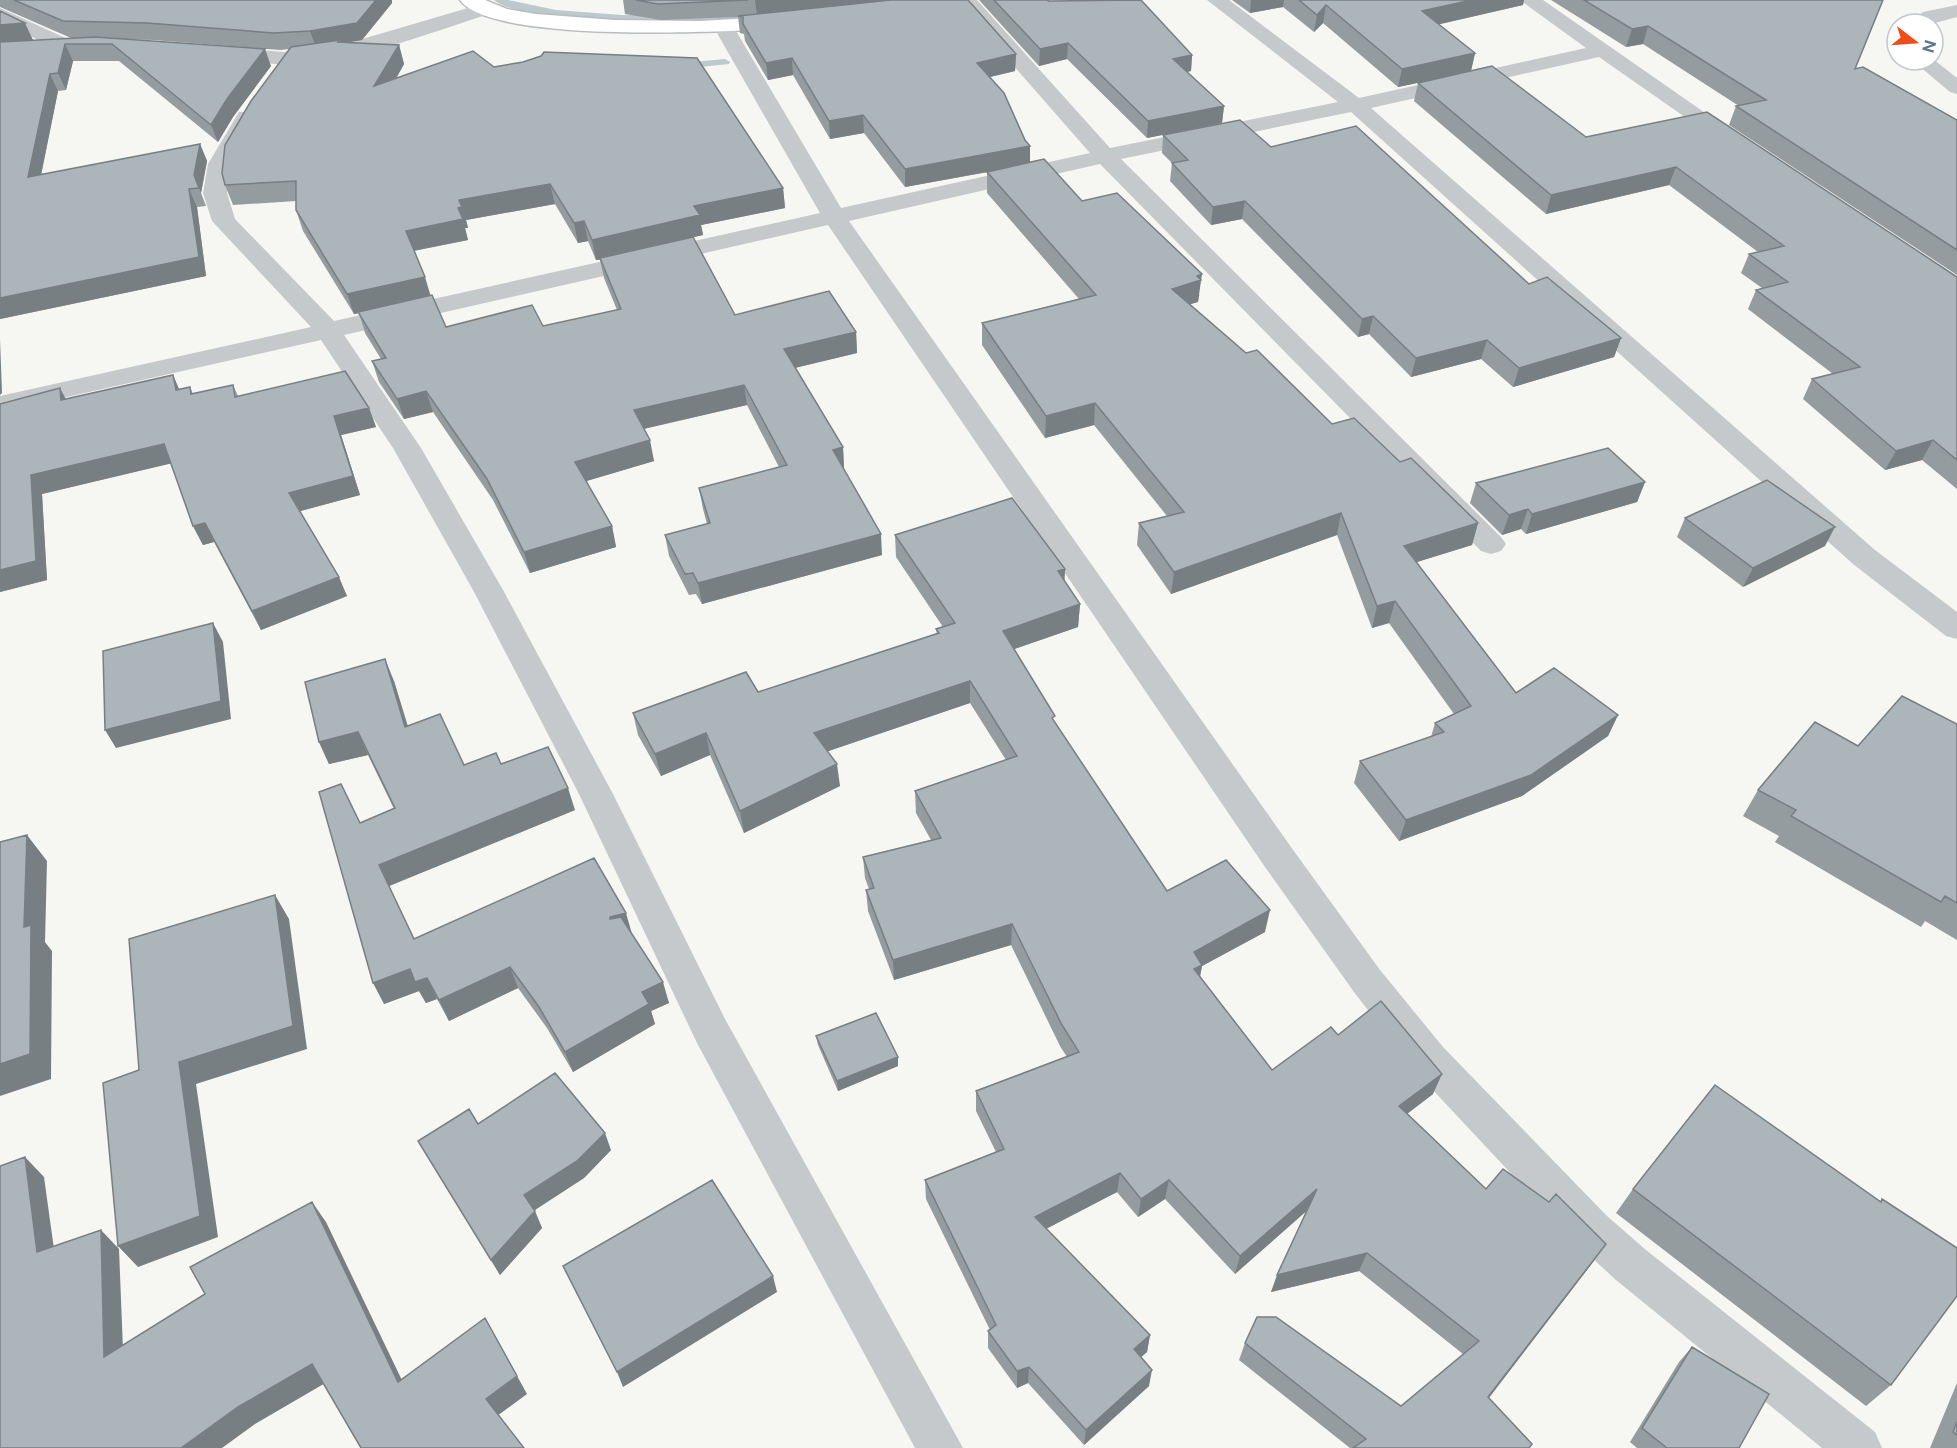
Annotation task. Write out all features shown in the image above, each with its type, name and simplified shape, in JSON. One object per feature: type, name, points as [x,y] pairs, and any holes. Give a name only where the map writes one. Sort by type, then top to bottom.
[{"type":"main road","points":[[477,4],[532,20],[646,29],[809,20]]},
{"type":"street","points":[[966,0],[1105,156],[1491,544]]},
{"type":"street","points":[[1217,0],[1354,105],[1864,557],[1957,628]]},
{"type":"street","points":[[1530,0],[1749,151]]},
{"type":"street","points":[[477,4],[368,46],[327,55],[275,78],[219,164],[214,193],[224,221],[327,329],[407,448],[488,590],[596,794],[711,1031],[940,1448]]},
{"type":"street","points":[[0,14],[65,45]]},
{"type":"street","points":[[723,26],[835,218],[1278,857],[1367,981],[1429,1059],[1592,1230],[1631,1265],[1859,1448]]},
{"type":"street","points":[[20,48],[88,45]]},
{"type":"street","points":[[0,404],[1105,156],[1354,105],[1604,50]]},
{"type":"street","points":[[203,51],[275,78]]},
{"type":"street","points":[[1937,72],[1957,88]]},
{"type":"building","points":[[14,0],[376,0],[357,23],[310,31],[274,33],[147,23],[63,21]]},
{"type":"building","points":[[636,0],[748,0],[658,4]]},
{"type":"building","points":[[891,0],[968,0],[1016,54],[977,63],[1004,93],[1025,140],[1030,146],[905,169],[863,115],[829,121],[792,58],[766,63],[743,24],[743,17],[738,16]]},
{"type":"building","points":[[994,0],[1141,0],[1192,55],[1173,59],[1224,106],[1148,121],[1068,43],[1040,49]]},
{"type":"building","points":[[1299,0],[1472,0],[1422,11],[1475,53],[1402,69],[1326,5],[1317,15]]},
{"type":"building","points":[[1584,0],[1883,0],[1855,69],[1863,67],[1957,120],[1957,250],[1736,106],[1766,100],[1648,26],[1632,29]]},
{"type":"building","points":[[0,11],[25,23],[0,25]]},
{"type":"building","points":[[95,37],[265,49],[227,99],[211,125],[112,44],[65,44],[58,73],[50,74],[28,177],[200,144],[194,175],[199,188],[189,189],[199,257],[0,298],[0,42]]},
{"type":"building","points":[[340,40],[338,42],[399,45],[374,86],[473,51],[494,67],[523,62],[541,56],[544,52],[697,58],[783,188],[694,206],[700,215],[592,240],[584,221],[574,223],[550,184],[459,200],[462,207],[458,208],[463,219],[406,231],[425,277],[347,294],[296,210],[296,181],[225,185],[222,173],[225,145],[251,101],[291,47]]},
{"type":"building","points":[[1492,66],[1586,137],[1707,112],[1957,277],[1957,460],[1933,440],[1896,451],[1812,379],[1860,367],[1756,290],[1788,282],[1749,254],[1784,246],[1676,167],[1551,195],[1418,83]]},
{"type":"building","points":[[1240,120],[1271,147],[1356,126],[1529,284],[1547,277],[1621,338],[1519,368],[1487,340],[1416,358],[1373,316],[1362,319],[1245,201],[1213,207],[1172,163],[1188,160],[1163,135]]},
{"type":"building","points":[[1044,159],[1082,201],[1117,193],[1202,274],[1197,276],[1201,280],[1172,289],[1246,353],[1257,350],[1332,424],[1354,418],[1400,462],[1411,458],[1478,523],[1404,546],[1516,693],[1554,668],[1618,715],[1531,775],[1406,820],[1360,761],[1444,732],[1435,723],[1471,706],[1395,601],[1377,606],[1341,513],[1174,572],[1139,523],[1184,512],[1095,403],[1046,416],[982,323],[1096,295],[987,172]]},
{"type":"building","points":[[693,237],[735,315],[829,291],[856,332],[784,349],[843,447],[833,450],[881,534],[698,583],[693,573],[685,574],[665,535],[710,523],[699,488],[787,465],[744,385],[634,410],[650,440],[575,462],[612,526],[524,552],[487,479],[426,391],[397,399],[372,361],[386,358],[358,312],[432,295],[446,327],[532,305],[543,326],[621,309],[600,258]]},
{"type":"building","points":[[345,371],[369,408],[334,416],[353,476],[289,493],[339,577],[252,611],[205,523],[193,526],[164,444],[31,475],[36,561],[0,570],[0,404],[60,388],[61,400],[173,375],[176,390],[190,387],[191,394],[233,385],[235,397]]},
{"type":"building","points":[[1608,448],[1645,482],[1532,514],[1528,509],[1509,515],[1476,483]]},
{"type":"building","points":[[1767,480],[1835,527],[1753,568],[1685,518]]},
{"type":"building","points":[[1012,498],[1065,569],[1058,571],[1080,604],[1003,631],[1055,716],[1052,718],[1167,891],[1226,860],[1270,910],[1194,952],[1202,965],[1194,969],[1272,1070],[1331,1027],[1338,1035],[1381,1001],[1442,1074],[1399,1106],[1486,1189],[1503,1169],[1549,1202],[1556,1194],[1606,1244],[1488,1397],[1532,1444],[1529,1448],[1353,1448],[1366,1439],[1245,1343],[1257,1317],[1276,1317],[1401,1406],[1479,1341],[1367,1253],[1277,1275],[1317,1189],[1240,1256],[1169,1180],[1141,1199],[1120,1173],[1035,1217],[1150,1335],[1134,1349],[1152,1370],[1086,1430],[1029,1367],[1017,1371],[988,1331],[996,1325],[925,1180],[1004,1149],[976,1091],[1079,1052],[1062,1025],[1012,924],[893,960],[866,890],[874,888],[863,857],[941,838],[915,791],[1017,756],[970,681],[814,733],[837,764],[740,811],[706,733],[655,754],[633,713],[746,672],[758,692],[939,633],[936,629],[955,623],[895,535]]},
{"type":"building","points":[[213,623],[221,701],[105,730],[103,651]]},
{"type":"building","points":[[385,659],[405,727],[440,714],[464,765],[496,753],[501,764],[548,747],[568,788],[379,865],[414,939],[594,858],[626,913],[610,917],[610,919],[621,917],[663,982],[642,992],[649,1004],[565,1052],[539,1007],[510,967],[439,1000],[427,978],[415,982],[410,969],[373,983],[319,792],[341,784],[360,823],[395,808],[358,732],[319,742],[305,682]]},
{"type":"building","points":[[1902,696],[1957,724],[1957,903],[1945,896],[1941,902],[1791,816],[1796,810],[1758,790],[1815,722],[1858,746]]},
{"type":"building","points":[[27,835],[24,927],[31,925],[30,1054],[0,1064],[0,842]]},
{"type":"building","points":[[275,895],[293,1026],[179,1062],[200,1216],[118,1246],[103,1083],[139,1070],[129,939]]},
{"type":"building","points":[[876,1013],[898,1057],[837,1081],[816,1036]]},
{"type":"building","points":[[555,1073],[605,1133],[577,1161],[524,1195],[535,1211],[491,1260],[418,1141],[469,1109],[478,1124]]},
{"type":"building","points":[[1715,1085],[1881,1202],[1882,1199],[1957,1248],[1957,1296],[1891,1385],[1633,1189]]},
{"type":"building","points":[[25,1157],[37,1252],[101,1230],[104,1357],[205,1294],[190,1267],[312,1202],[398,1382],[485,1318],[517,1376],[486,1399],[524,1448],[361,1448],[312,1364],[238,1407],[181,1448],[0,1448],[0,1166]]},
{"type":"building","points":[[712,1180],[773,1276],[617,1372],[563,1266]]},
{"type":"building","points":[[1692,1347],[1769,1394],[1739,1448],[1667,1448],[1642,1428]]},
{"type":"building","points":[[1957,1422],[1957,1435],[1953,1432]]},
{"type":"waterway","points":[[499,0],[537,10],[599,17],[668,20],[760,17]]},
{"type":"waterway","points":[[681,66],[725,62]]}]
